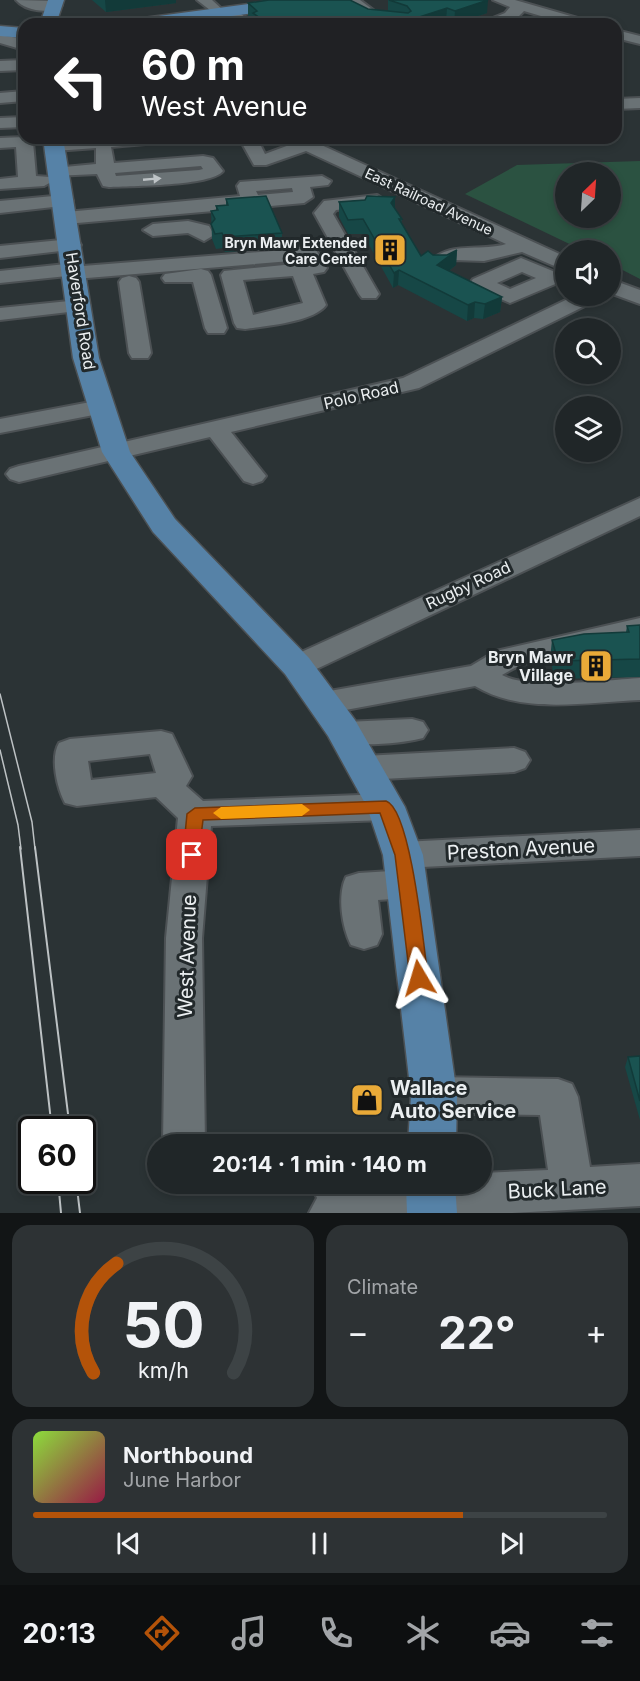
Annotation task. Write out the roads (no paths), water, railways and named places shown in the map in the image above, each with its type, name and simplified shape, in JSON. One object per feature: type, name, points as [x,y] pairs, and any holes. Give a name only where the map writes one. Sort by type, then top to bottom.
[{"type":"main road","points":[[198,18],[253,4],[314,0]]},
{"type":"main road","points":[[0,32],[18,33]]},
{"type":"main road","name":"Haverford Road","points":[[54,144],[86,358],[116,452],[164,525],[297,666],[345,733],[386,807],[405,869],[434,1095],[432,1134]]},
{"type":"street","points":[[23,0],[28,5],[56,9]]},
{"type":"street","points":[[204,0],[236,18]]},
{"type":"street","points":[[340,0],[363,11]]},
{"type":"street","points":[[500,0],[521,9],[558,18]]},
{"type":"street","points":[[499,18],[521,9]]},
{"type":"street","points":[[0,25],[18,25]]},
{"type":"street","points":[[622,35],[640,40]]},
{"type":"street","points":[[0,39],[18,42]]},
{"type":"street","points":[[0,66],[18,65]]},
{"type":"street","points":[[0,98],[18,96]]},
{"type":"street","points":[[622,104],[640,103]]},
{"type":"street","points":[[0,123],[18,122]]},
{"type":"street","points":[[0,132],[18,136]]},
{"type":"street","points":[[0,143],[18,138]]},
{"type":"street","points":[[24,144],[27,182],[70,239]]},
{"type":"street","points":[[251,144],[263,170],[304,148]]},
{"type":"street","name":"East Railroad Avenue","points":[[304,148],[367,172],[418,203],[507,251],[555,262]]},
{"type":"street","points":[[104,149],[106,168],[109,182],[212,174],[214,171],[207,162],[203,161],[106,168]]},
{"type":"street","points":[[0,314],[55,317],[70,239],[106,168]]},
{"type":"street","points":[[0,252],[250,201],[246,186],[322,181],[367,172]]},
{"type":"street","points":[[322,181],[336,198]]},
{"type":"street","points":[[0,184],[27,182]]},
{"type":"street","points":[[114,194],[124,226]]},
{"type":"street","points":[[369,294],[323,213],[331,205],[387,201],[418,203]]},
{"type":"street","points":[[418,203],[410,212],[458,234],[507,251]]},
{"type":"street","points":[[0,207],[70,239],[129,282],[201,275],[216,328]]},
{"type":"street","points":[[124,226],[188,227],[202,230],[213,262]]},
{"type":"street","points":[[426,247],[458,234]]},
{"type":"street","points":[[0,278],[70,239],[213,262],[309,254],[317,268],[301,270]]},
{"type":"street","points":[[444,267],[468,273],[507,251]]},
{"type":"street","points":[[129,282],[140,354]]},
{"type":"street","points":[[621,290],[640,298]]},
{"type":"street","name":"Polo Road","points":[[19,474],[411,383],[569,306]]},
{"type":"street","points":[[0,426],[101,407]]},
{"type":"street","points":[[216,429],[253,476]]},
{"type":"street","name":"Rugby Road","points":[[297,666],[640,506]]},
{"type":"street","points":[[324,703],[479,675],[507,658],[531,651],[605,638],[640,628]]},
{"type":"street","points":[[479,675],[503,689],[533,693],[640,689]]},
{"type":"street","points":[[345,733],[406,730],[406,766]]},
{"type":"street","points":[[364,768],[514,760]]},
{"type":"street","points":[[163,784],[195,814],[386,807]]},
{"type":"street","name":"West Avenue","points":[[184,1134],[184,938],[195,814]]},
{"type":"street","name":"Preston Avenue","points":[[364,934],[359,887],[405,869],[640,843]]},
{"type":"street","points":[[434,1095],[558,1097],[572,1188]]},
{"type":"street","name":"Buck Lane","points":[[331,1213],[422,1199],[640,1185]]},
{"type":"street","points":[[392,1194],[422,1199]]},
{"type":"tram line","points":[[0,694],[32,822],[35,849]]},
{"type":"tram line","points":[[0,750],[18,825],[21,849]]},
{"type":"tram line","points":[[20,847],[50,1116]]},
{"type":"tram line","points":[[35,847],[68,1116]]},
{"type":"tram line","points":[[59,1194],[61,1213]]},
{"type":"tram line","points":[[78,1194],[80,1213]]},
{"type":"place","name":"Bryn Mawr Extended Care Center","points":[[390,250]]},
{"type":"place","name":"Bryn Mawr Village","points":[[596,666]]},
{"type":"place","name":"Wallace Auto Service","points":[[367,1100]]}]
